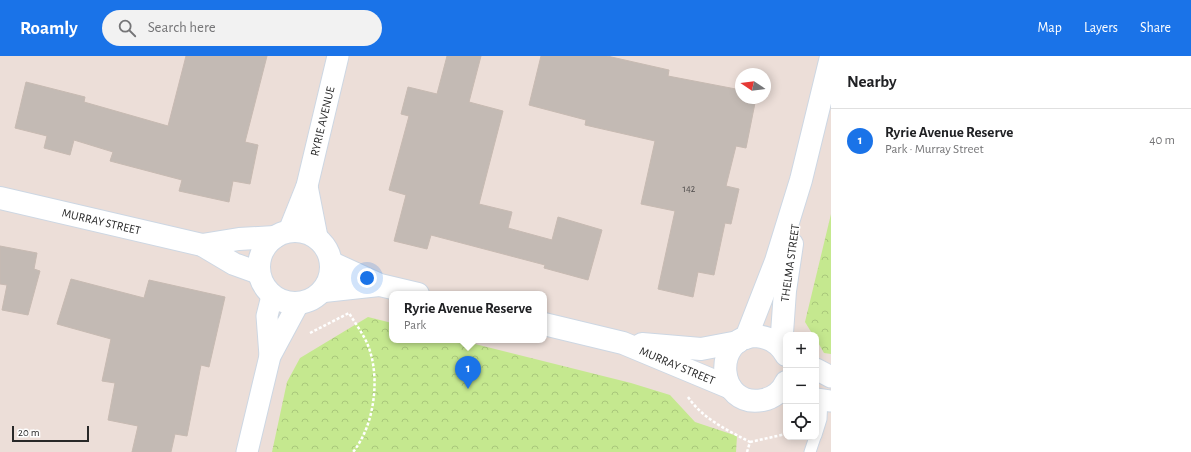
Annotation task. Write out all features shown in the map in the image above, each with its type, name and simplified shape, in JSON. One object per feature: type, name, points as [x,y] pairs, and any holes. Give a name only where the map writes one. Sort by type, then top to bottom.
[{"type":"main road","name":"THELMA STREET","points":[[785,332],[784,291],[802,180],[831,57]]},
{"type":"main road","name":"THELMA STREET","points":[[731,388],[726,379],[724,369],[726,359],[731,350],[742,340],[776,261],[802,180]]},
{"type":"main road","name":"MURRAY STREET","points":[[0,198],[202,245],[234,264],[259,274]]},
{"type":"main road","points":[[303,231],[317,237],[327,248],[332,263],[331,278],[324,291],[312,300],[298,304],[284,302],[272,296],[264,286],[259,274],[259,260],[265,247],[282,234],[303,231]]},
{"type":"main road","name":"MURRAY STREET","points":[[202,245],[282,234]]},
{"type":"main road","points":[[332,263],[380,285],[405,291]]},
{"type":"main road","points":[[324,291],[380,285]]},
{"type":"main road","name":"MURRAY STREET","points":[[547,325],[623,343],[731,388],[738,395],[747,400],[767,400],[783,390]]},
{"type":"main road","name":"MURRAY STREET","points":[[623,343],[701,349],[755,336],[765,337],[774,341],[783,351]]},
{"type":"street","name":"RYRIE AVENUE","points":[[282,234],[307,186],[338,56]]},
{"type":"street","name":"RYRIE AVENUE","points":[[307,186],[317,237]]},
{"type":"street","points":[[270,356],[267,316],[272,296]]},
{"type":"street","points":[[247,452],[270,356],[298,304]]},
{"type":"street","points":[[819,371],[831,377]]},
{"type":"lane","points":[[819,426],[823,400]]},
{"type":"lane","points":[[810,452],[814,440]]},
{"type":"path","points":[[308,334],[349,313],[367,343],[374,367],[375,386],[368,425],[359,445],[353,452]]},
{"type":"path","points":[[750,442],[783,435]]},
{"type":"green space","points":[[831,214],[831,354],[824,353],[819,344],[819,332],[811,332],[805,322]]},
{"type":"green space","points":[[368,317],[389,322],[389,343],[471,343],[631,383],[670,395],[695,422],[737,436],[736,452],[272,452],[287,382],[300,358]]},
{"type":"building","points":[[186,56],[267,56],[245,142],[258,145],[250,184],[233,181],[229,202],[179,191],[182,180],[110,161],[113,152],[74,140],[70,155],[44,148],[47,136],[15,128],[26,82],[85,97],[84,102],[168,126]]},
{"type":"building","points":[[447,56],[481,56],[469,102],[503,111],[479,204],[512,212],[508,228],[552,240],[558,217],[602,230],[588,280],[544,268],[545,265],[431,235],[427,249],[394,241],[406,195],[389,190],[409,116],[401,114],[408,87],[437,94]]},
{"type":"building","points":[[541,56],[607,56],[669,70],[668,76],[735,89],[735,104],[755,104],[746,148],[736,146],[726,186],[739,189],[731,224],[725,223],[714,275],[698,272],[693,297],[658,289],[675,211],[641,204],[655,141],[585,125],[586,120],[529,105]]},
{"type":"building","points":[[0,246],[37,253],[34,269],[40,271],[28,315],[2,310],[7,285],[0,284]]},
{"type":"building","points":[[71,279],[144,298],[149,280],[225,297],[209,367],[201,365],[187,436],[175,434],[171,452],[132,452],[138,426],[108,420],[115,383],[102,381],[111,339],[57,324]]},
{"type":"place","name":"Ryrie Avenue Reserve","points":[[468,389]]}]
